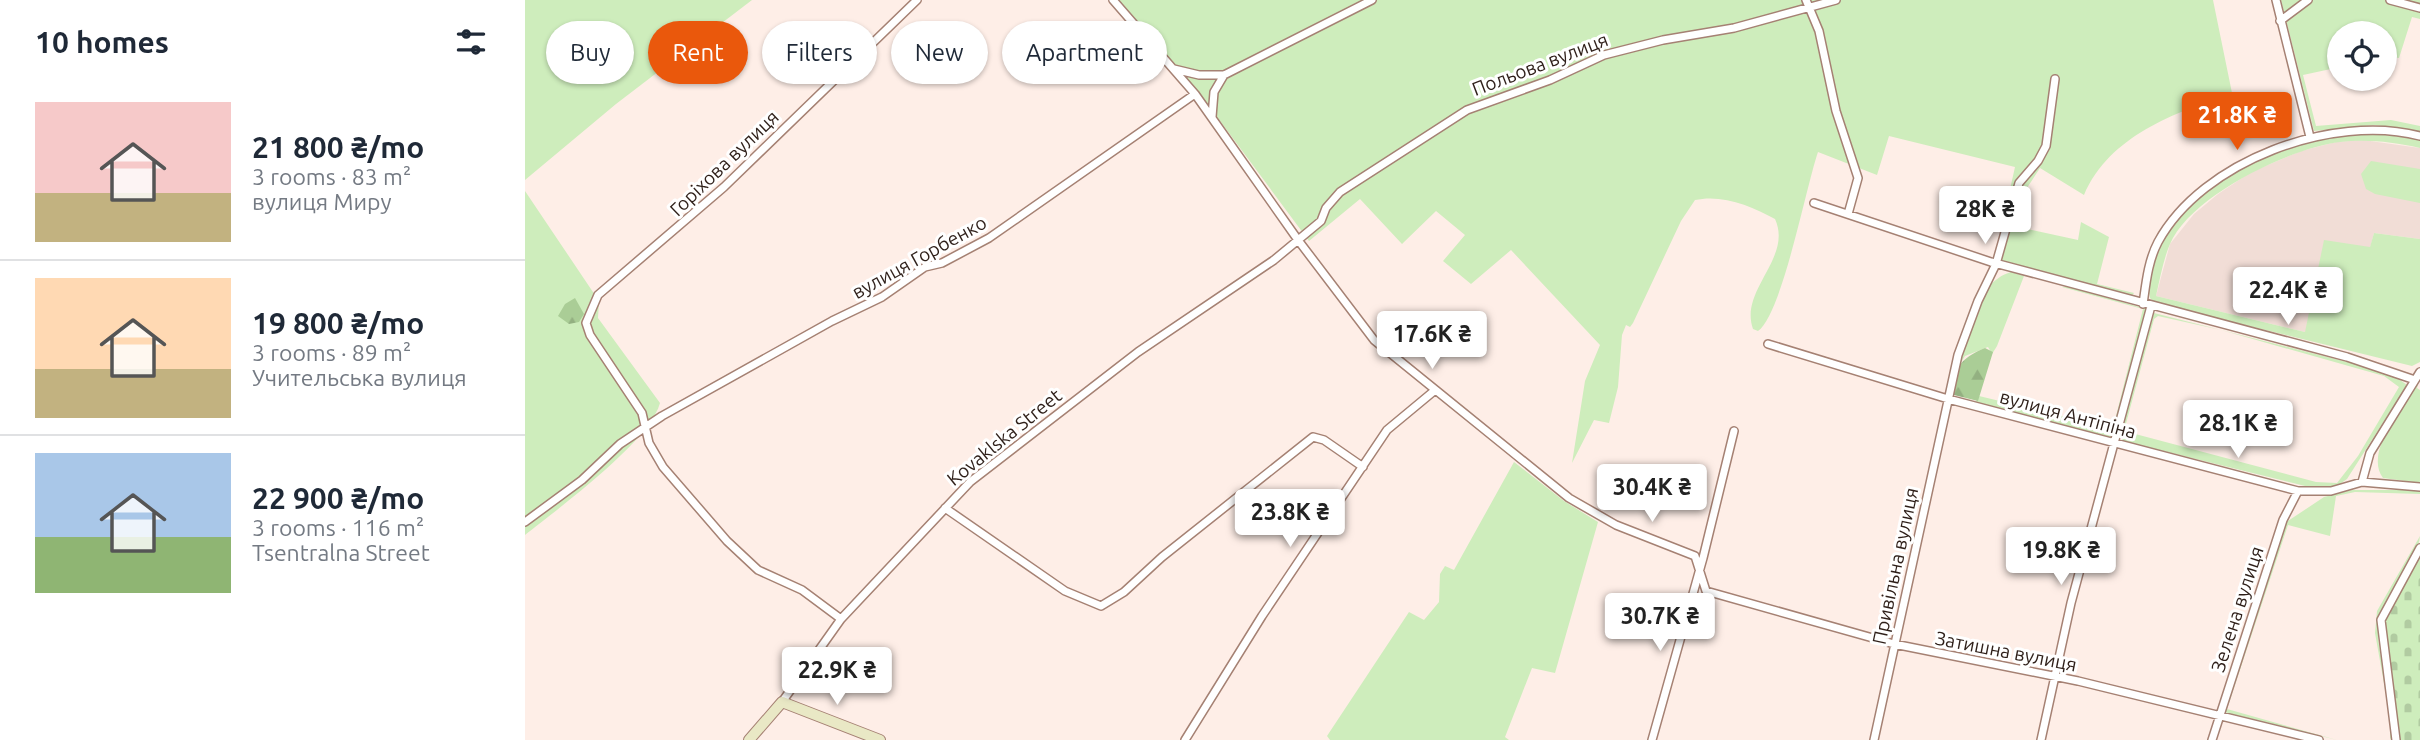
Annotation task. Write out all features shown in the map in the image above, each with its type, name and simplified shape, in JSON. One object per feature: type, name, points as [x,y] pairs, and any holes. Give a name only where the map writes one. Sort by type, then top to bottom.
[{"type":"street","name":"Горіхова вулиця","points":[[646,428],[636,403],[587,330],[587,319],[598,295],[724,187],[917,0]]},
{"type":"street","points":[[1113,0],[1195,94],[1298,240],[1374,340],[1569,498],[1616,525],[1695,556],[1699,575]]},
{"type":"street","points":[[1172,68],[1199,75],[1224,75],[1372,0]]},
{"type":"street","name":"Польова вулиця","points":[[1298,240],[1321,221],[1326,208],[1340,192],[1485,102],[1550,80],[1604,55],[1663,40],[1734,28],[1807,4],[1836,0]]},
{"type":"street","points":[[2276,0],[2310,137]]},
{"type":"street","points":[[2280,20],[2308,0]]},
{"type":"street","points":[[2390,0],[2420,8]]},
{"type":"street","points":[[1807,4],[1819,31],[1836,111],[1858,178],[1848,214]]},
{"type":"street","points":[[1212,117],[1214,92],[1224,75]]},
{"type":"street","name":"Привільна вулиця","points":[[1874,740],[1958,355],[1978,301],[1996,264],[2019,183],[2038,161],[2046,146],[2055,79]]},
{"type":"street","name":"вулиця Горбенко","points":[[525,522],[582,480],[619,444],[662,415],[832,321],[882,297],[921,270],[942,263],[989,238],[1195,94]]},
{"type":"street","points":[[2041,740],[2115,442],[2147,305],[2148,269],[2157,244],[2188,205],[2247,163],[2310,137],[2353,130],[2381,130],[2420,136]]},
{"type":"street","points":[[1814,202],[1996,264],[2347,357],[2415,380]]},
{"type":"street","name":"Kovaklska Street","points":[[749,740],[782,702],[841,619],[969,482],[1138,352],[1275,260],[1298,240]]},
{"type":"street","name":"вулиця Антіпіна","points":[[1768,344],[1948,399],[2298,491],[2331,491],[2362,482],[2420,487]]},
{"type":"street","points":[[2362,482],[2369,453],[2420,372]]},
{"type":"street","points":[[1185,740],[1262,615],[1387,430],[1434,391]]},
{"type":"street","points":[[646,428],[649,443],[663,467],[727,541],[758,570],[802,590],[841,619]]},
{"type":"street","points":[[1652,740],[1699,575],[1734,431]]},
{"type":"street","points":[[946,508],[1065,591],[1101,606],[1124,592],[1162,557],[1313,437],[1324,440],[1363,467]]},
{"type":"street","name":"Зелена вулиця","points":[[2212,740],[2283,520],[2298,491]]},
{"type":"street","points":[[2396,740],[2381,621],[2420,548]]},
{"type":"street","name":"Затишна вулиця","points":[[1699,575],[1706,591],[1895,644],[2220,713],[2319,740]]},
{"type":"street","points":[[782,702],[880,740]]},
{"type":"shaded area","points":[[2363,140],[2420,148],[2420,239],[2374,233],[2370,248],[2305,332],[2156,296],[2170,244],[2194,214],[2218,194],[2251,172],[2301,151],[2336,142]]},
{"type":"green space","points":[[525,0],[752,0],[725,21],[648,21],[648,80],[525,180]]},
{"type":"green space","points":[[1119,0],[2213,0],[2232,93],[2167,118],[2127,142],[2095,174],[2084,195],[2040,168],[2021,197],[2014,226],[2078,240],[2081,222],[2109,237],[2097,284],[2134,293],[2130,298],[2008,265],[1995,256],[2015,167],[1889,136],[1877,175],[1818,152],[1776,301],[1758,331],[1753,329],[1753,301],[1777,247],[1779,233],[1775,219],[1737,202],[1695,200],[1681,221],[1633,323],[1630,327],[1626,325],[1622,335],[1618,387],[1609,423],[1594,420],[1572,463],[1585,381],[1600,345],[1511,250],[1471,284],[1443,261],[1465,235],[1436,211],[1402,244],[1360,199],[1309,241],[1197,90],[1167,55],[1167,21],[1137,21]]},
{"type":"green space","points":[[2281,0],[2420,0],[2420,19],[2412,17],[2399,58],[2397,21],[2327,21],[2327,70],[2303,75],[2316,126],[2391,120],[2420,126],[2420,132],[2375,125],[2314,131]]},
{"type":"green space","points":[[2367,133],[2420,139],[2420,148],[2380,142],[2340,142],[2295,154],[2244,177],[2219,192],[2181,226],[2170,244],[2156,296],[2305,332],[2324,240],[2370,247],[2374,233],[2420,239],[2420,362],[2412,366],[2155,303],[2150,298],[2152,267],[2170,229],[2191,205],[2215,185],[2274,154],[2305,144]]},
{"type":"green space","points":[[2371,161],[2420,169],[2420,203],[2375,194],[2366,189],[2361,174]]},
{"type":"green space","points":[[525,191],[599,301],[598,318],[660,403],[653,418],[622,454],[525,535]]},
{"type":"green space","points":[[2011,272],[2024,276],[1997,346],[1992,354],[1988,347],[1965,356],[1958,367],[1981,298],[1999,278]]},
{"type":"green space","points":[[2067,286],[2146,309],[2113,438],[1975,403],[1979,396],[2113,428],[2143,309],[2062,287]]},
{"type":"green space","points":[[575,298],[584,314],[579,322],[569,324],[558,316],[565,304]]},
{"type":"green space","points":[[2154,313],[2375,369],[2396,377],[2407,385],[2347,479],[2337,486],[2321,490],[2123,441],[2121,432]],"holes":[[[2158,316],[2221,330],[2384,376],[2399,387],[2358,456],[2337,483],[2316,482],[2124,431],[2154,319]]]},
{"type":"green space","points":[[1985,348],[1993,352],[1978,401],[1954,395],[1956,371],[1970,355]]},
{"type":"green space","points":[[2420,378],[2417,388],[2420,390],[2420,483],[2383,478],[2378,467],[2382,441]]},
{"type":"green space","points":[[1514,462],[1564,501],[1598,522],[1555,673],[1532,668],[1505,737],[1509,740],[1330,740],[1327,736],[1409,612],[1424,620],[1439,602],[1440,574],[1445,566],[1454,570]]},
{"type":"green space","points":[[2352,490],[2420,490],[2420,494],[2355,492],[2336,496],[2330,536],[2288,525],[2227,709],[2337,740],[2224,712],[2285,523],[2324,497]]},
{"type":"green space","points":[[2420,536],[2413,556],[2385,604],[2378,629],[2393,718],[2390,740],[2390,717],[2375,633],[2377,611]]},
{"type":"green space","points":[[2420,554],[2420,740],[2399,740],[2384,621]]}]
